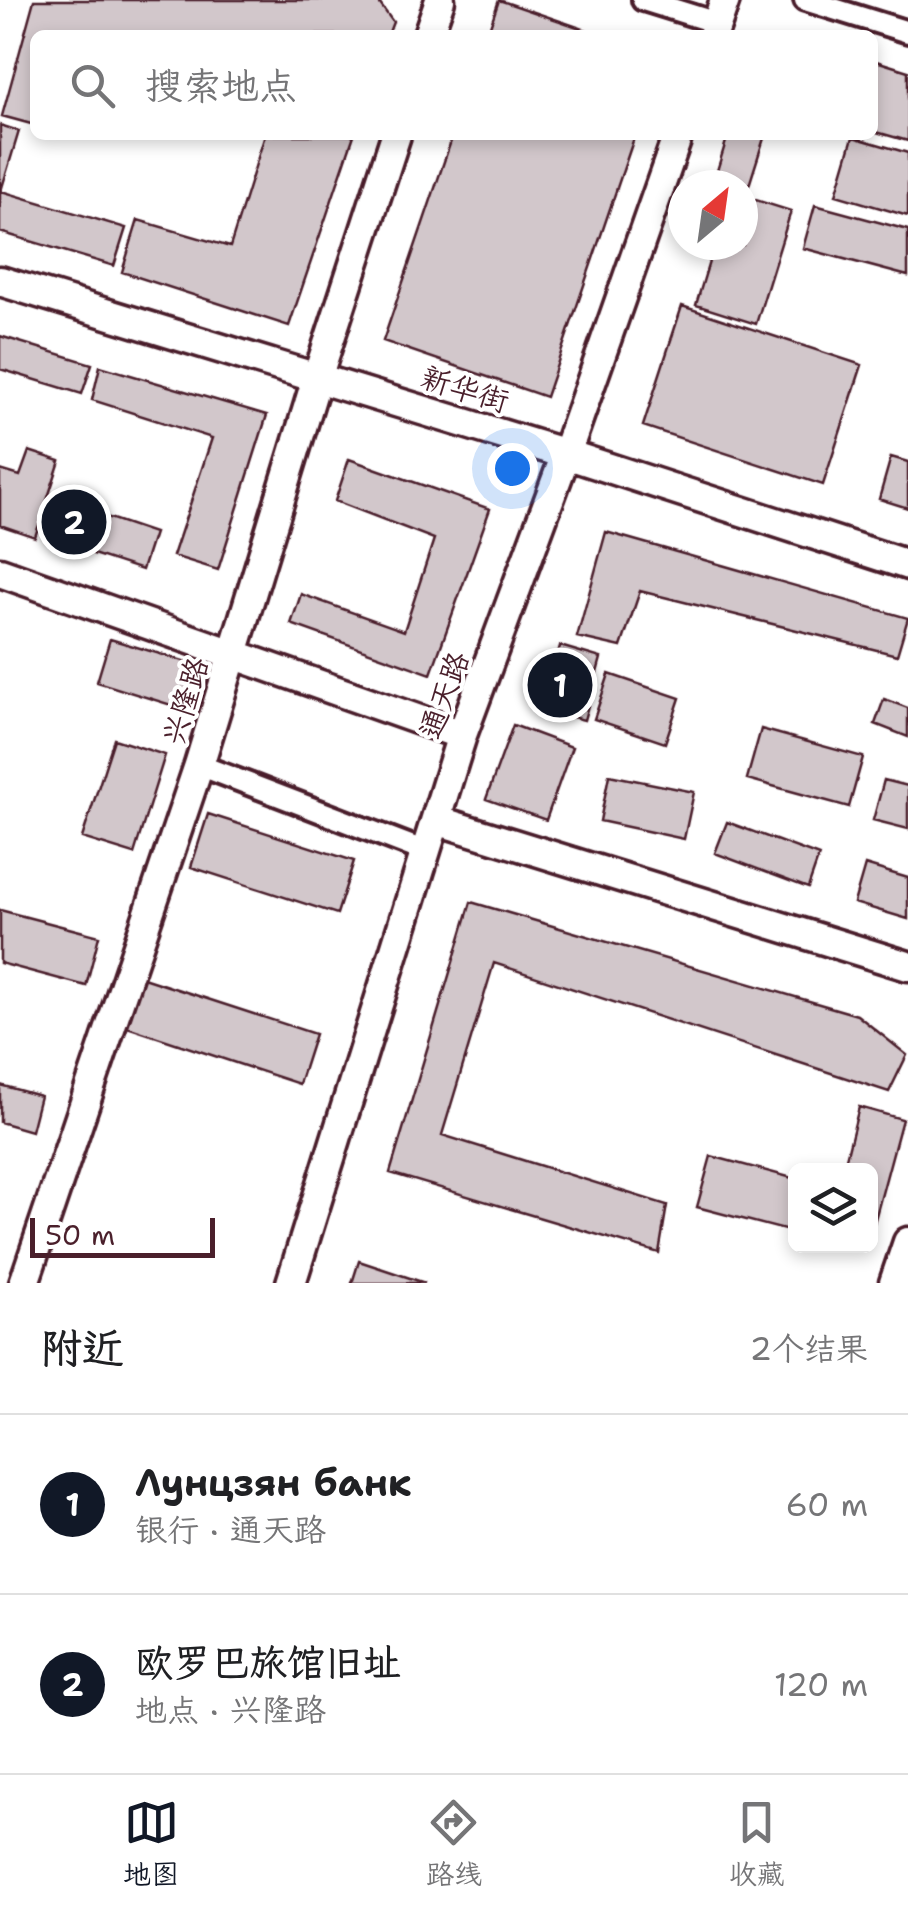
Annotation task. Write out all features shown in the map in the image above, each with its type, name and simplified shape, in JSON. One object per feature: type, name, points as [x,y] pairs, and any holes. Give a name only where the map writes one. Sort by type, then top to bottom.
[{"type":"street","points":[[430,30],[440,0]]},
{"type":"street","points":[[643,0],[718,19]]},
{"type":"street","points":[[806,0],[908,32]]},
{"type":"street","name":"兴隆路","points":[[24,1283],[199,765],[394,140]]},
{"type":"street","name":"通天路","points":[[290,1283],[462,735],[676,140]]},
{"type":"street","name":"新华街","points":[[0,282],[566,454],[908,565]]},
{"type":"street","points":[[0,572],[462,735]]},
{"type":"street","points":[[199,765],[426,852]]},
{"type":"street","points":[[436,820],[908,966]]},
{"type":"street","points":[[894,1283],[908,1242]]},
{"type":"building","points":[[34,0],[377,0],[393,22],[390,30],[30,30],[30,124],[2,116]]},
{"type":"building","points":[[499,0],[586,30],[489,30]]},
{"type":"building","points":[[878,62],[908,71],[908,141],[878,132]]},
{"type":"building","points":[[0,125],[19,131],[1,191],[126,228],[114,266],[0,232]]},
{"type":"building","points":[[263,140],[352,140],[289,326],[122,272],[138,220],[230,247]]},
{"type":"building","points":[[451,140],[633,140],[546,397],[383,341]]},
{"type":"building","points":[[726,140],[763,140],[754,170],[717,170]]},
{"type":"building","points":[[852,140],[908,153],[908,216],[836,195]]},
{"type":"building","points":[[758,201],[791,211],[756,324],[696,305],[710,260],[758,260]]},
{"type":"building","points":[[815,205],[908,230],[908,276],[803,248]]},
{"type":"building","points":[[682,306],[862,365],[823,485],[643,426]]},
{"type":"building","points":[[0,336],[92,364],[82,394],[0,369]]},
{"type":"building","points":[[100,366],[267,415],[218,570],[173,556],[212,438],[92,400]]},
{"type":"building","points":[[29,451],[60,461],[35,537],[0,525],[0,470],[20,476]]},
{"type":"building","points":[[891,457],[908,462],[908,508],[879,499]]},
{"type":"building","points":[[349,459],[490,509],[431,674],[291,624],[301,594],[404,631],[434,539],[335,501]]},
{"type":"building","points":[[62,502],[154,533],[142,570],[50,540]]},
{"type":"building","points":[[606,532],[908,618],[897,655],[640,591],[621,647],[577,637]]},
{"type":"building","points":[[110,639],[197,665],[184,709],[97,682]]},
{"type":"building","points":[[560,646],[601,658],[584,720],[542,709]]},
{"type":"building","points":[[609,674],[680,698],[665,743],[594,719]]},
{"type":"building","points":[[884,699],[908,708],[908,737],[875,724]]},
{"type":"building","points":[[513,725],[572,747],[546,820],[486,799]]},
{"type":"building","points":[[761,729],[863,757],[849,807],[747,779]]},
{"type":"building","points":[[114,739],[165,755],[134,854],[82,838]]},
{"type":"building","points":[[609,775],[694,792],[684,839],[600,821]]},
{"type":"building","points":[[884,780],[908,786],[908,829],[873,820]]},
{"type":"building","points":[[208,814],[354,861],[337,914],[191,867]]},
{"type":"building","points":[[727,822],[819,856],[808,888],[715,853]]},
{"type":"building","points":[[865,865],[908,878],[908,919],[854,903]]},
{"type":"building","points":[[471,902],[857,1015],[907,1055],[889,1092],[494,963],[442,1135],[667,1205],[659,1253],[390,1173]]},
{"type":"building","points":[[0,910],[99,936],[86,986],[0,963]]},
{"type":"building","points":[[143,978],[315,1034],[299,1084],[127,1027]]},
{"type":"building","points":[[0,1085],[40,1096],[31,1131],[0,1122]]},
{"type":"building","points":[[859,1107],[902,1119],[878,1208],[878,1163],[845,1163]]},
{"type":"building","points":[[711,1156],[788,1177],[788,1231],[697,1207]]},
{"type":"building","points":[[359,1261],[425,1283],[352,1283]]},
{"type":"place","name":"欧罗巴旅馆旧址","points":[[74,522]]},
{"type":"place","name":"Лунцзян банк","points":[[560,685]]}]
